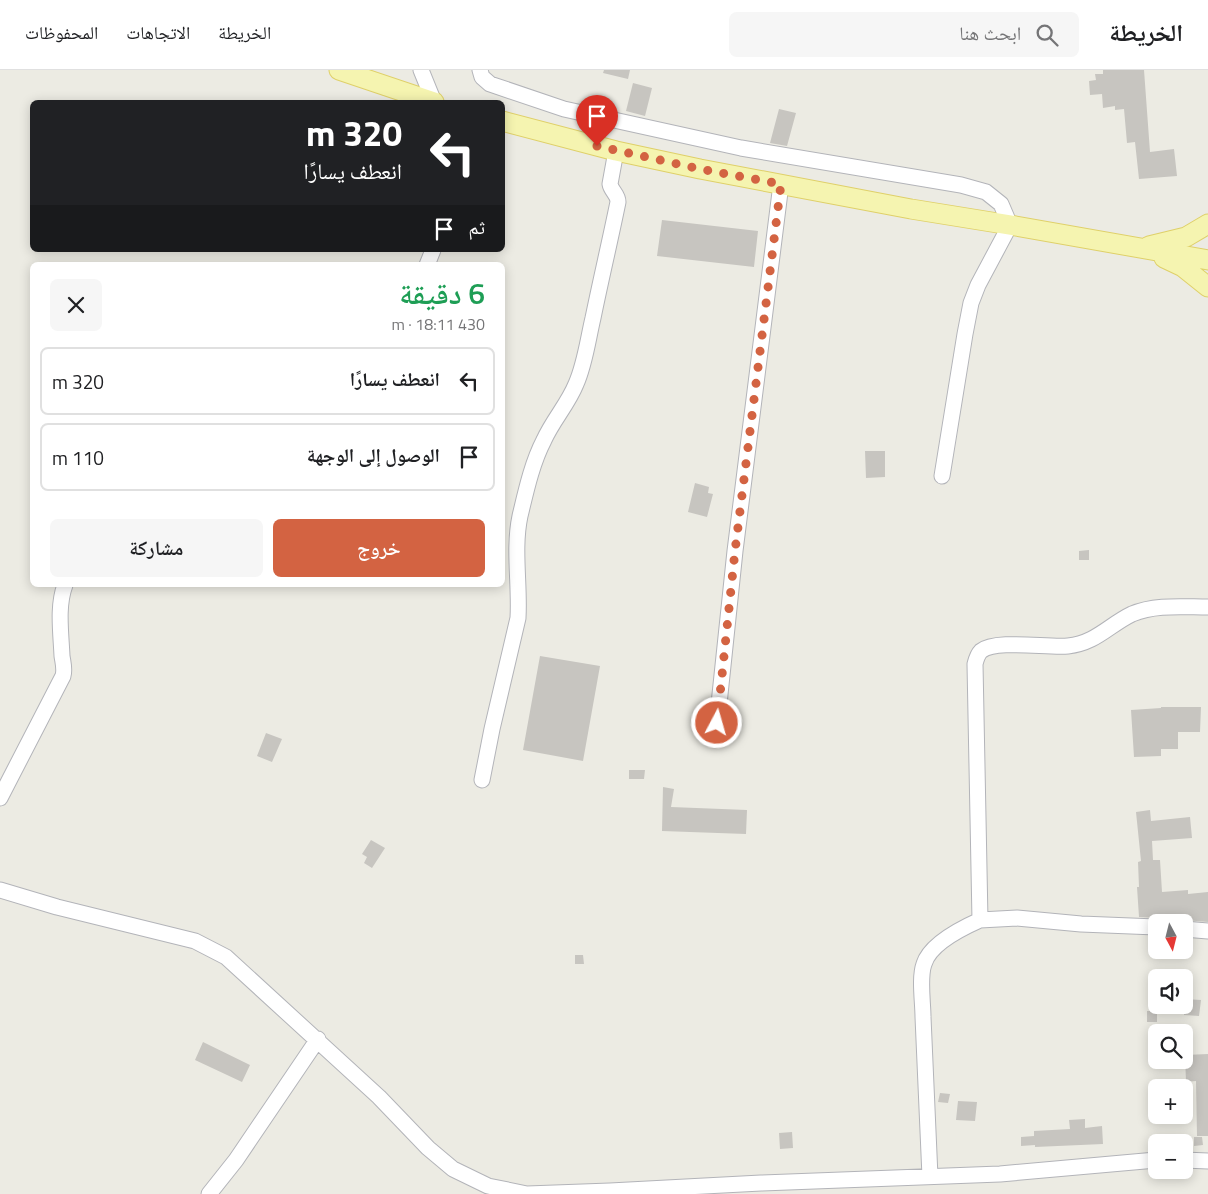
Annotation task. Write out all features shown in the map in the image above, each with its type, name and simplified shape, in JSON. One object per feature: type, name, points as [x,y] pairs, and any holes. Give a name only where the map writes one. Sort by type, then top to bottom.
[{"type":"main road","points":[[339,70],[428,100]]},
{"type":"main road","points":[[505,122],[616,151],[911,210],[1010,225],[1208,260]]},
{"type":"main road","points":[[1142,248],[1186,237],[1208,224]]},
{"type":"main road","points":[[1142,248],[1183,267],[1208,287]]},
{"type":"street","points":[[421,70],[433,100]]},
{"type":"street","points":[[480,70],[482,77],[490,84],[564,109],[741,148],[961,185],[986,192],[1001,204],[1010,225],[978,285],[971,303],[942,476]]},
{"type":"street","points":[[482,780],[518,618],[519,600],[516,564],[520,518],[535,462],[544,440],[577,383],[618,202],[618,197],[611,189],[610,184],[616,151]]},
{"type":"street","points":[[717,723],[735,551],[781,184]]},
{"type":"street","points":[[0,798],[63,676],[60,597],[64,587]]},
{"type":"street","points":[[980,920],[975,664],[979,652],[988,646],[1067,646],[1085,643],[1132,614],[1153,608],[1208,607]]},
{"type":"street","points":[[0,890],[57,907],[195,941],[226,957],[318,1039],[379,1097],[428,1148],[453,1169],[488,1186],[527,1194],[1000,1174],[1148,1161]]},
{"type":"street","points":[[930,1177],[922,983],[924,963],[930,953],[952,934],[980,920],[1017,918],[1148,928]]},
{"type":"street","points":[[1193,930],[1208,931]]},
{"type":"street","points":[[209,1194],[236,1160],[318,1039]]},
{"type":"street","points":[[1193,1161],[1208,1162]]},
{"type":"building","points":[[604,70],[630,70],[628,79],[603,73]]},
{"type":"building","points":[[1103,70],[1144,70],[1150,152],[1174,149],[1177,176],[1139,179],[1135,142],[1127,143],[1124,109],[1115,110],[1115,106],[1103,108],[1102,94],[1090,95],[1089,81],[1096,80],[1095,74],[1103,74]]},
{"type":"building","points":[[633,83],[652,88],[645,116],[626,111]]},
{"type":"building","points":[[779,109],[796,113],[787,146],[770,143]]},
{"type":"building","points":[[662,220],[758,231],[754,267],[657,256]]},
{"type":"building","points":[[865,451],[885,451],[885,477],[866,478]]},
{"type":"building","points":[[695,483],[709,487],[708,493],[713,494],[707,517],[688,512]]},
{"type":"building","points":[[1089,550],[1089,560],[1079,560],[1079,551]]},
{"type":"building","points":[[540,656],[600,666],[583,761],[523,750]]},
{"type":"building","points":[[1161,707],[1201,707],[1200,732],[1178,732],[1178,749],[1161,749],[1161,756],[1134,757],[1131,710]]},
{"type":"building","points":[[266,733],[282,739],[272,762],[257,756]]},
{"type":"building","points":[[629,770],[645,770],[644,779],[629,779]]},
{"type":"building","points":[[663,787],[674,789],[671,807],[747,810],[746,834],[662,831]]},
{"type":"building","points":[[1150,810],[1151,821],[1190,817],[1192,838],[1152,841],[1153,860],[1160,860],[1162,892],[1188,890],[1188,894],[1208,892],[1208,922],[1193,921],[1193,914],[1148,914],[1148,918],[1139,917],[1137,887],[1139,887],[1138,862],[1141,861],[1136,812]]},
{"type":"building","points":[[371,840],[385,848],[372,868],[364,863],[367,857],[362,854]]},
{"type":"building","points":[[575,955],[583,955],[584,964],[575,964]]},
{"type":"building","points":[[1193,1000],[1201,1000],[1199,1016],[1184,1015],[1193,1014]]},
{"type":"building","points":[[1147,1011],[1148,1014],[1157,1014],[1157,1022],[1147,1022]]},
{"type":"building","points":[[203,1042],[250,1065],[242,1082],[195,1060]]},
{"type":"building","points":[[1208,1054],[1208,1136],[1197,1136],[1196,1081],[1186,1079],[1186,1069],[1193,1069],[1193,1055]]},
{"type":"building","points":[[940,1093],[950,1094],[948,1103],[938,1102]]},
{"type":"building","points":[[958,1101],[977,1102],[975,1121],[956,1120]]},
{"type":"building","points":[[1085,1119],[1085,1128],[1102,1126],[1103,1144],[1021,1146],[1021,1137],[1034,1136],[1034,1131],[1070,1129],[1069,1120]]},
{"type":"building","points":[[792,1132],[793,1148],[780,1149],[779,1133]]},
{"type":"building","points":[[1194,1137],[1202,1137],[1203,1145],[1194,1146]]},
{"type":"route","points":[[597,146],[700,169],[781,184],[735,551],[717,723]]}]
